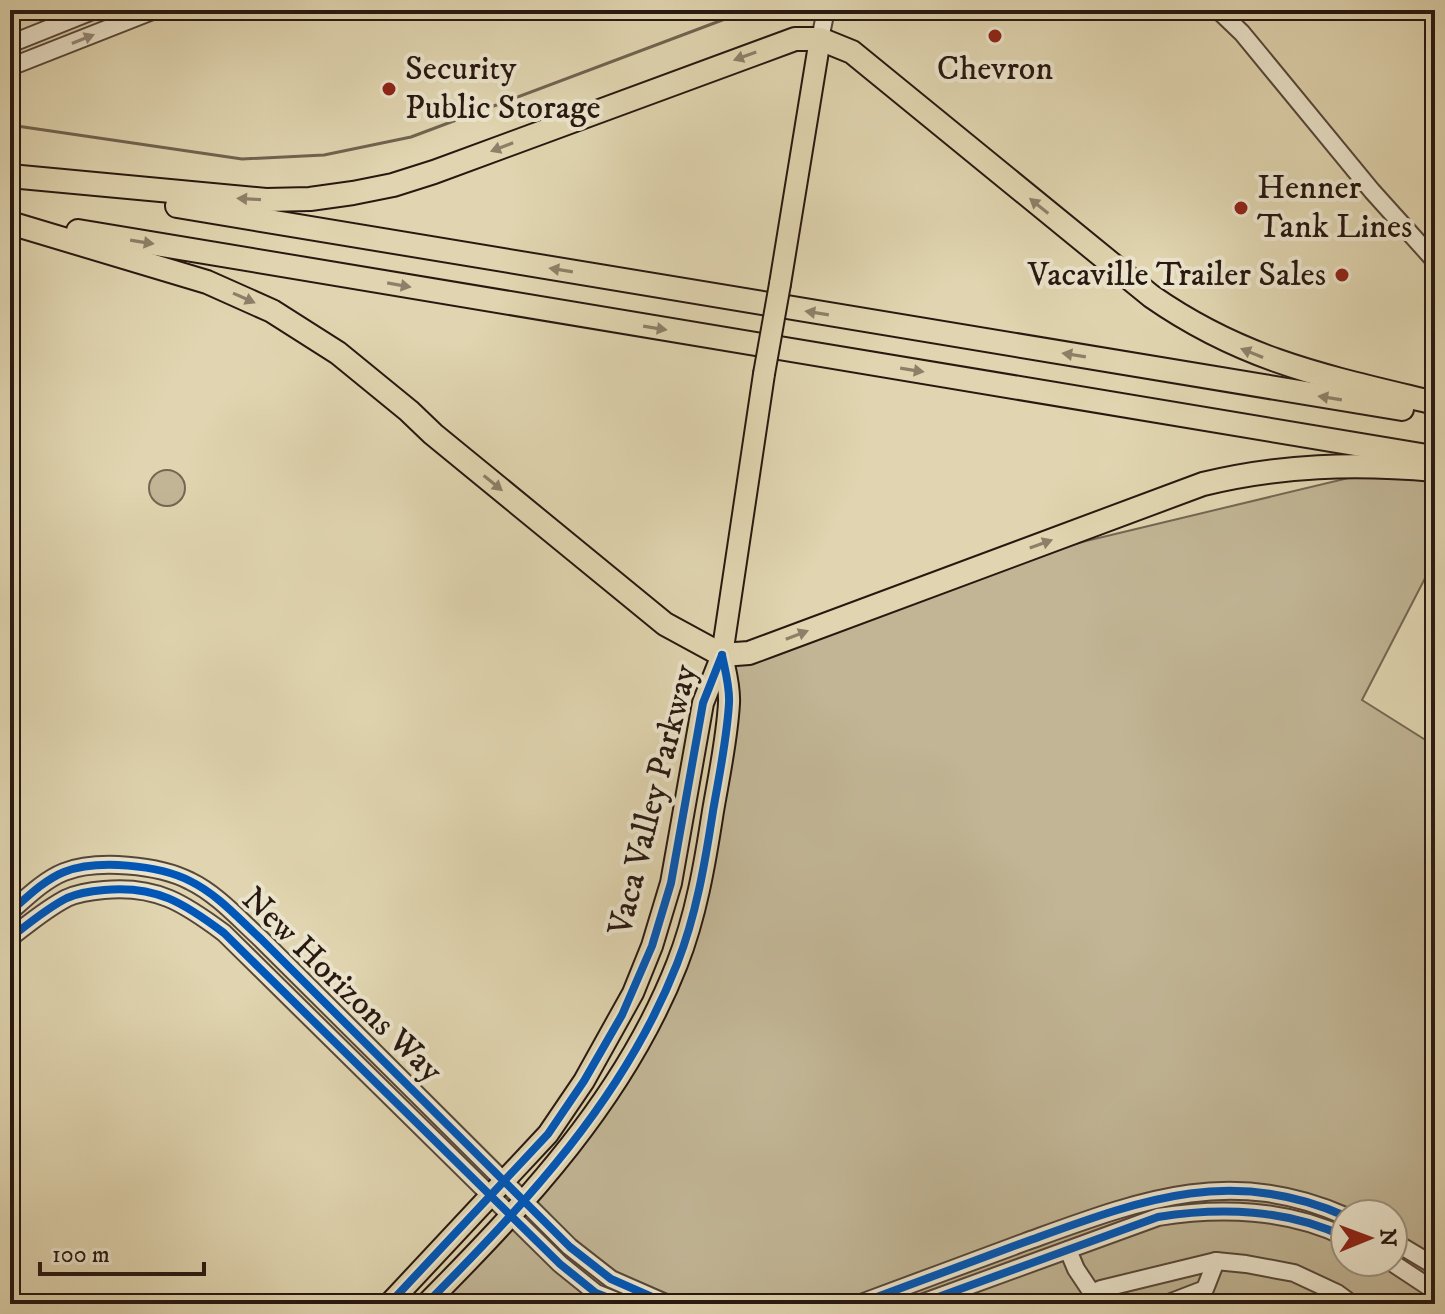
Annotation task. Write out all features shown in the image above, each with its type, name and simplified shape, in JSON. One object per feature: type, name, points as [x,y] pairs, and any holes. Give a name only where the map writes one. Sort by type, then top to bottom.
[{"type":"highway","points":[[10,177],[242,199],[310,199],[353,193],[434,172],[795,39],[820,39],[852,52],[1138,286],[1179,316],[1246,351],[1281,364],[1435,403]]},
{"type":"highway","points":[[10,177],[1435,414]]},
{"type":"highway","points":[[10,222],[1435,457]]},
{"type":"highway","points":[[10,222],[207,282],[262,306],[305,330],[385,391],[665,624],[722,655],[749,653],[1203,484],[1253,473],[1316,465],[1351,464],[1435,470]]},
{"type":"main road","name":"Vaca Valley Parkway","points":[[389,1304],[548,1134],[633,993],[652,946],[671,883],[684,823],[703,703],[722,655],[764,374],[820,39]]},
{"type":"main road","name":"Vaca Valley Parkway","points":[[426,1304],[525,1201],[590,1122],[622,1074],[662,999],[691,923],[721,761],[729,701],[722,655]]},
{"type":"street","points":[[10,44],[95,10]]},
{"type":"street","points":[[10,67],[155,10]]},
{"type":"street","name":"Vaca Valley Parkway","points":[[820,39],[826,10]]},
{"type":"street","points":[[1218,10],[1242,33],[1372,191],[1435,261]]},
{"type":"street","name":"New Horizons Way","points":[[10,912],[32,892],[64,872],[93,867],[143,867],[190,880],[261,939],[570,1247],[611,1279],[668,1304]]},
{"type":"street","name":"New Horizons Way","points":[[10,938],[67,898],[95,891],[143,890],[168,897],[192,909],[224,933],[560,1264],[596,1293],[624,1304]]},
{"type":"street","points":[[858,1304],[1097,1216],[1162,1196],[1232,1190],[1274,1195],[1329,1209]]},
{"type":"street","points":[[919,1304],[1158,1217],[1190,1212],[1263,1213],[1298,1220],[1329,1231]]},
{"type":"street","points":[[1068,1250],[1094,1299],[1216,1261],[1294,1273],[1337,1293],[1352,1304]]},
{"type":"street","points":[[1409,1251],[1435,1266]]},
{"type":"street","points":[[1166,1304],[1205,1289],[1216,1261]]},
{"type":"street","points":[[1409,1274],[1435,1291]]},
{"type":"shaded area","points":[[167,470],[180,475],[185,488],[180,501],[167,506],[154,501],[149,488],[154,475]]},
{"type":"shaded area","points":[[1361,475],[1435,476],[1435,559],[1362,700],[1435,746],[1435,1304],[426,1304],[590,1122],[691,923],[711,824],[722,655],[944,582],[1086,541]]},
{"type":"waterway","points":[[10,125],[242,159],[324,155],[411,137],[749,10]]},
{"type":"cycle path","points":[[389,1304],[548,1134],[584,1081],[622,1015],[652,946],[671,883],[703,703],[722,655]]},
{"type":"cycle path","points":[[426,1304],[500,1227],[569,1147],[601,1104],[655,1013],[684,946],[703,870],[728,717],[729,691],[722,655]]},
{"type":"cycle path","points":[[10,912],[57,875],[78,868],[110,865],[145,868],[177,875],[200,886],[261,939],[570,1247],[611,1279],[668,1304]]},
{"type":"cycle path","points":[[10,938],[67,898],[95,891],[122,889],[154,893],[196,913],[224,933],[560,1264],[596,1293],[624,1304]]},
{"type":"cycle path","points":[[858,1304],[1106,1214],[1183,1194],[1262,1192],[1329,1210]]},
{"type":"cycle path","points":[[919,1304],[1158,1217],[1205,1212],[1253,1213],[1300,1221],[1329,1230]]},
{"type":"place","name":"Chevron","points":[[995,36]]},
{"type":"place","name":"Security Public Storage","points":[[389,89]]},
{"type":"place","name":"Henner Tank Lines","points":[[1241,208]]},
{"type":"place","name":"Vacaville Trailer Sales","points":[[1342,275]]}]
